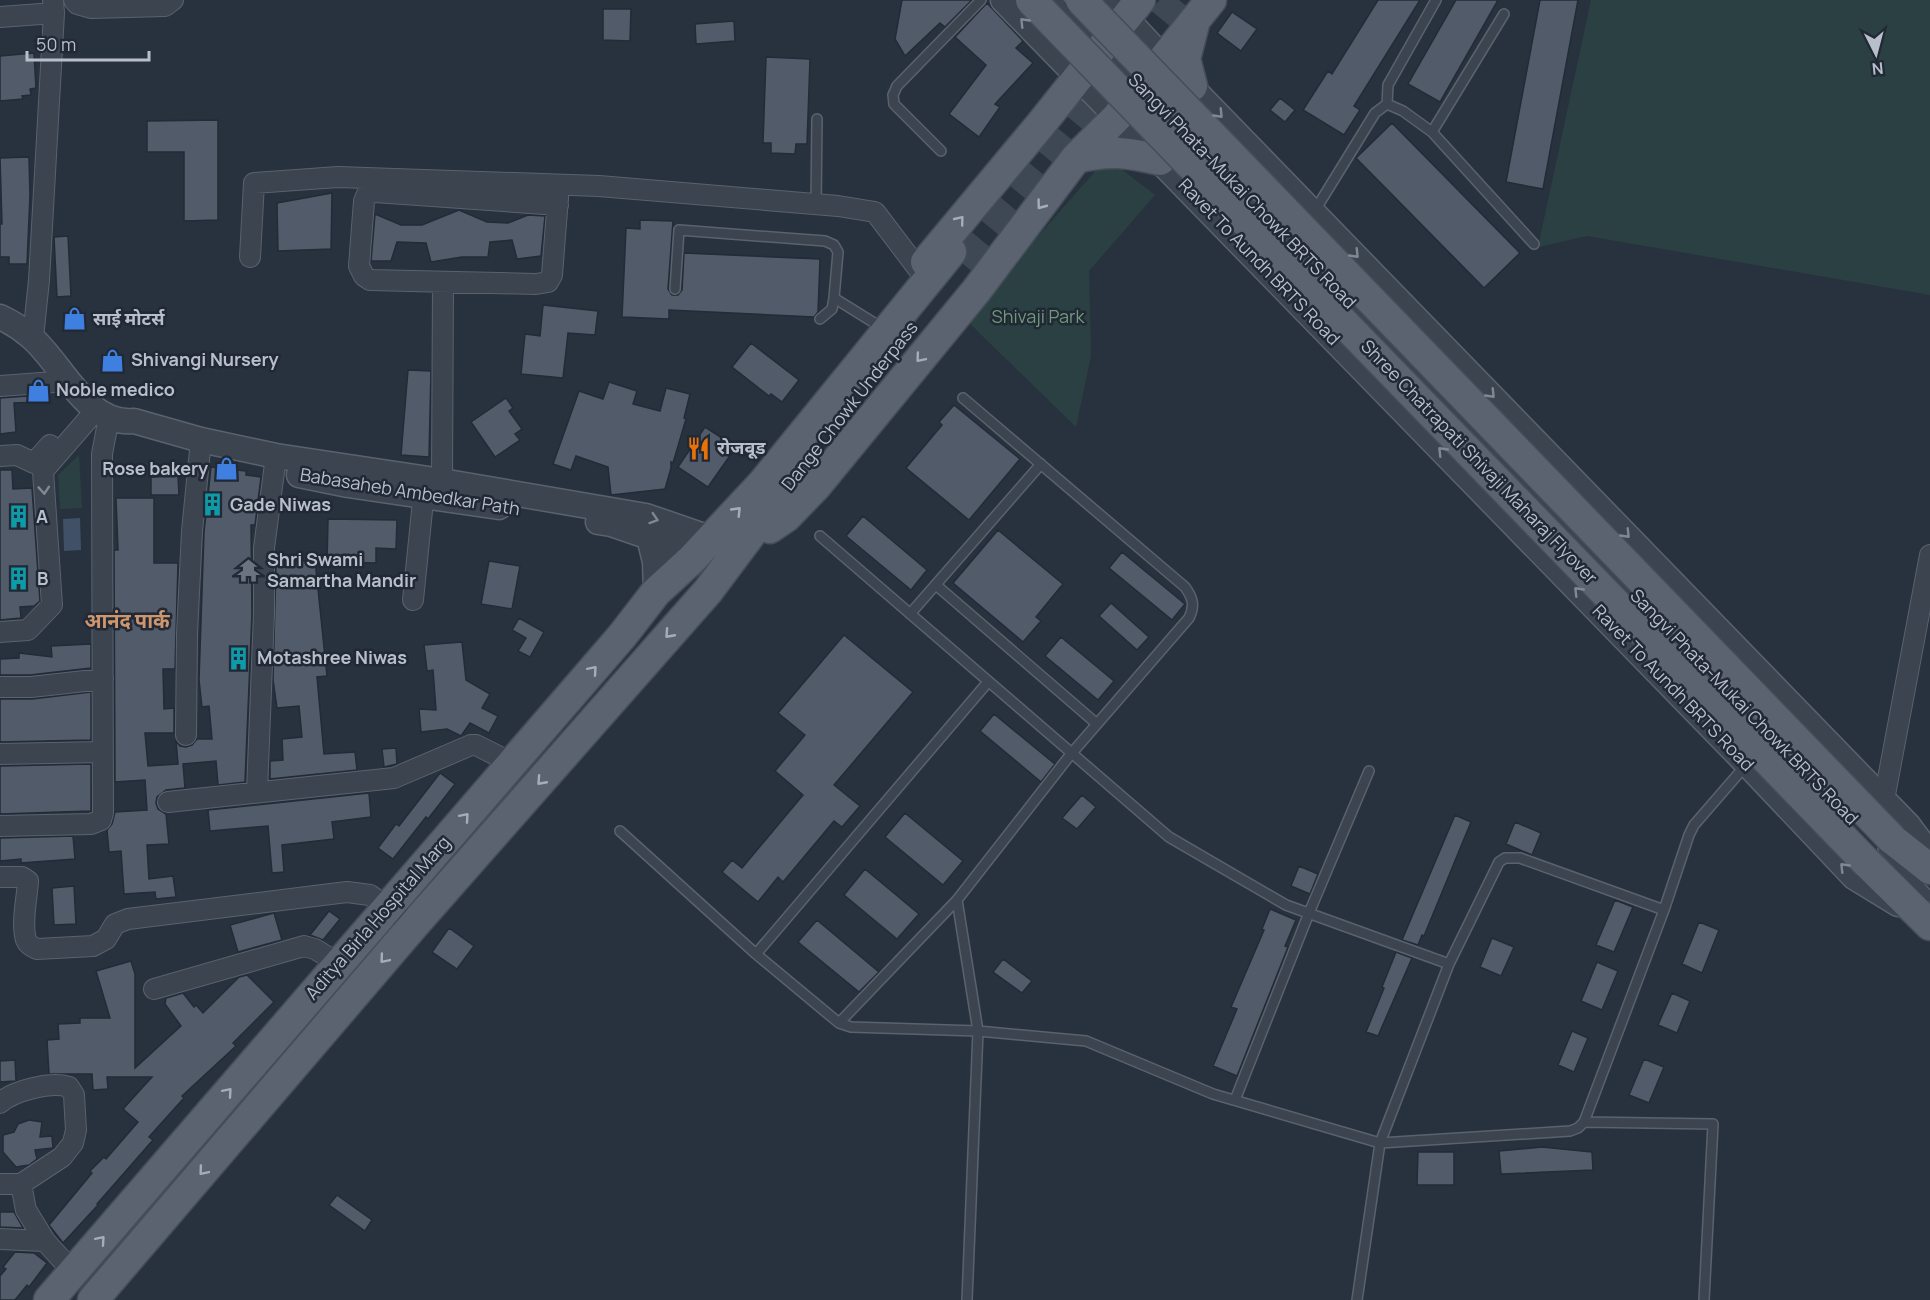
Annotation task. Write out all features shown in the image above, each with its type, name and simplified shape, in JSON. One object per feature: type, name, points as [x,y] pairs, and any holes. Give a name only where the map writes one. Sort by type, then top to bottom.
[{"type":"main road","name":"Shree Chatrapati Shivaji Maharaj Flyover","points":[[1031,0],[1880,849],[1930,869]]},
{"type":"main road","name":"Shree Chatrapati Shivaji Maharaj Flyover","points":[[1081,0],[1880,849],[1929,915]]},
{"type":"main road","points":[[763,483],[771,452],[1103,47],[1125,6]]},
{"type":"main road","points":[[739,550],[786,517],[816,486],[976,291],[1076,158],[1117,117],[1203,11]]},
{"type":"main road","points":[[1192,86],[1185,58],[1203,11]]},
{"type":"main road","points":[[1076,158],[1094,153],[1113,152],[1132,153],[1160,160]]},
{"type":"main road","name":"Dange Chowk Underpass","points":[[701,549],[763,483],[957,257],[708,591]]},
{"type":"main road","name":"Aditya Birla Hospital Marg","points":[[49,1300],[622,636],[656,592],[701,549]]},
{"type":"main road","name":"Aditya Birla Hospital Marg","points":[[93,1300],[413,926],[708,591]]},
{"type":"street","points":[[74,0],[77,4],[91,8],[165,6],[173,0]]},
{"type":"street","name":"Ravet To Aundh BRTS Road","points":[[1004,0],[1747,764],[1854,877],[1929,915]]},
{"type":"street","points":[[0,17],[53,6],[39,280],[33,338]]},
{"type":"street","points":[[1125,6],[1163,58],[1884,800],[1908,825],[1930,854]]},
{"type":"street","points":[[250,257],[254,183],[338,177],[559,185],[816,204],[875,212],[919,270]]},
{"type":"street","points":[[558,205],[375,192],[367,194],[364,201],[359,266],[364,276],[370,280],[536,284],[548,282],[552,275],[558,205],[559,185]]},
{"type":"street","points":[[413,600],[431,485],[443,282]]},
{"type":"street","points":[[0,317],[10,321],[33,338],[68,381],[104,413]]},
{"type":"street","points":[[0,386],[68,381]]},
{"type":"street","points":[[0,456],[17,456],[34,463],[104,413]]},
{"type":"street","points":[[0,632],[28,630],[52,604],[42,471],[104,413]]},
{"type":"street","points":[[0,826],[91,824],[101,820],[103,813],[102,454],[104,413]]},
{"type":"street","name":"Babasaheb Ambedkar Path","points":[[104,413],[134,421],[200,446],[275,463],[646,516],[701,549]]},
{"type":"street","points":[[186,735],[188,600],[200,446]]},
{"type":"street","points":[[257,792],[264,613],[264,548],[275,463]]},
{"type":"street","name":"Babasaheb Ambedkar Path","points":[[431,485],[611,524],[649,537],[701,549]]},
{"type":"street","points":[[649,537],[655,562],[656,592]]},
{"type":"street","points":[[1884,800],[1930,555]]},
{"type":"street","points":[[0,687],[32,687],[103,679]]},
{"type":"street","points":[[168,802],[394,778],[471,745],[512,763]]},
{"type":"street","points":[[0,754],[102,752]]},
{"type":"street","points":[[0,877],[22,877],[28,882],[26,941],[37,949],[93,946],[106,939],[115,924],[128,919],[347,892],[370,895],[413,926]]},
{"type":"street","points":[[154,989],[304,946],[315,949],[339,964]]},
{"type":"street","points":[[0,1103],[15,1092],[61,1084],[69,1087],[74,1095],[76,1130],[73,1143],[62,1157],[21,1184],[0,1184]]},
{"type":"street","points":[[21,1184],[26,1210],[45,1241],[73,1272]]},
{"type":"street","points":[[0,1239],[45,1241]]},
{"type":"lane","points":[[941,151],[894,104],[893,95],[903,79],[981,0]]},
{"type":"lane","name":"Sangvi Phata-Mukai Chowk BRTS Road","points":[[1057,0],[1787,752]]},
{"type":"lane","points":[[1387,104],[1388,85],[1436,0]]},
{"type":"lane","points":[[1432,132],[1504,14]]},
{"type":"lane","points":[[1387,104],[1402,111],[1432,132],[1534,244]]},
{"type":"lane","points":[[1314,212],[1375,113],[1387,104]]},
{"type":"lane","points":[[816,204],[817,119]]},
{"type":"lane","points":[[675,289],[679,230],[825,241],[834,245],[838,252],[832,309],[820,319]]},
{"type":"lane","points":[[834,298],[876,324]]},
{"type":"lane","points":[[839,1023],[957,900],[1071,754],[1189,618],[1194,608],[1191,596],[1185,587],[963,398]]},
{"type":"lane","points":[[910,614],[1041,464]]},
{"type":"lane","points":[[820,536],[1169,837],[1276,900],[1449,964]]},
{"type":"lane","points":[[936,585],[1097,724]]},
{"type":"lane","points":[[756,954],[988,682]]},
{"type":"lane","points":[[620,831],[756,954],[839,1023],[851,1027],[978,1031],[1086,1041],[1213,1094],[1380,1143],[1570,1131],[1578,1128],[1584,1122],[1664,910],[1689,835],[1694,825],[1747,764]]},
{"type":"lane","points":[[1235,1100],[1309,913],[1369,771]]},
{"type":"lane","points":[[1357,1300],[1380,1143],[1449,964],[1499,862],[1505,858],[1520,858],[1664,910]]},
{"type":"lane","points":[[957,900],[978,1031],[967,1300]]},
{"type":"lane","points":[[1584,1122],[1713,1124],[1704,1300]]},
{"type":"green space","points":[[1591,0],[1930,0],[1930,295],[1587,236],[1538,247]]},
{"type":"green space","name":"Shivaji Park","points":[[1107,158],[1155,195],[1089,271],[1091,356],[1076,427],[965,319]]},
{"type":"green space","points":[[79,455],[82,508],[60,509],[58,475]]},
{"type":"water","points":[[80,518],[81,550],[64,551],[63,519]]},
{"type":"building","points":[[902,0],[972,0],[945,27],[940,23],[905,56],[895,39]]},
{"type":"building","points":[[1378,0],[1420,0],[1354,106],[1360,110],[1344,135],[1303,110],[1328,71],[1332,74]]},
{"type":"building","points":[[1456,0],[1498,0],[1440,102],[1408,84]]},
{"type":"building","points":[[1540,0],[1578,0],[1543,189],[1506,182]]},
{"type":"building","points":[[987,3],[1023,41],[1016,48],[1033,63],[995,104],[1000,107],[979,137],[949,114],[986,65],[955,37]]},
{"type":"building","points":[[603,9],[631,9],[630,41],[603,40]]},
{"type":"building","points":[[1232,12],[1257,29],[1241,51],[1217,33]]},
{"type":"building","points":[[734,21],[735,41],[696,44],[695,24]]},
{"type":"building","points":[[34,53],[36,88],[30,89],[31,95],[22,96],[23,99],[0,101],[0,56]]},
{"type":"building","points":[[766,57],[810,59],[807,144],[796,144],[795,154],[771,153],[771,143],[763,143]]},
{"type":"building","points":[[1280,98],[1295,110],[1285,122],[1270,110]]},
{"type":"building","points":[[218,120],[218,220],[184,221],[184,152],[147,152],[147,121]]},
{"type":"building","points":[[1392,123],[1520,253],[1484,288],[1356,158]]},
{"type":"building","points":[[29,157],[27,264],[9,264],[9,257],[0,257],[0,224],[2,224],[0,158]]},
{"type":"building","points":[[332,193],[331,249],[278,251],[277,203]]},
{"type":"building","points":[[459,210],[487,222],[508,223],[528,215],[545,216],[541,256],[517,259],[512,240],[490,242],[488,257],[462,257],[431,262],[426,243],[397,242],[391,261],[371,261],[375,214],[401,225],[422,225]]},
{"type":"building","points":[[640,220],[673,221],[668,289],[672,295],[678,295],[682,290],[684,253],[820,259],[818,312],[814,317],[669,310],[669,319],[622,317],[626,228],[640,229]]},
{"type":"building","points":[[68,236],[71,296],[57,297],[54,237]]},
{"type":"building","points":[[543,305],[598,311],[595,335],[568,333],[563,378],[521,374],[525,334],[540,336]]},
{"type":"building","points":[[751,343],[799,380],[782,402],[771,394],[769,396],[732,367]]},
{"type":"building","points":[[408,370],[431,371],[429,457],[401,455]]},
{"type":"building","points":[[609,382],[637,391],[633,404],[660,411],[666,388],[690,394],[684,418],[686,419],[673,463],[671,462],[665,489],[611,495],[608,467],[576,456],[571,470],[553,464],[579,391],[603,399]]},
{"type":"building","points":[[41,395],[41,402],[14,403],[16,432],[0,434],[0,398]]},
{"type":"building","points":[[506,398],[513,408],[509,411],[522,429],[515,434],[520,440],[495,457],[471,422]]},
{"type":"building","points":[[954,405],[1020,459],[969,520],[906,468],[942,425],[939,422]]},
{"type":"building","points":[[705,427],[736,447],[708,487],[678,467]]},
{"type":"building","points":[[211,467],[246,471],[246,475],[261,477],[255,525],[251,525],[252,613],[245,782],[218,785],[216,761],[183,764],[185,788],[166,790],[157,797],[158,809],[166,814],[169,844],[147,845],[149,879],[173,876],[176,897],[156,899],[155,892],[124,894],[121,851],[109,852],[107,830],[112,824],[115,812],[147,810],[145,780],[115,782],[114,550],[118,550],[116,498],[154,498],[154,563],[178,563],[175,669],[163,669],[164,709],[174,708],[174,733],[145,733],[148,766],[178,764],[176,741],[180,746],[186,747],[192,745],[197,739],[212,739],[209,706],[202,707],[199,680],[204,532]]},
{"type":"building","points":[[0,470],[12,470],[13,489],[32,488],[40,601],[34,606],[20,607],[21,618],[0,620]]},
{"type":"building","points":[[178,476],[179,495],[151,495],[151,477]]},
{"type":"building","points":[[863,516],[927,570],[911,590],[846,536]]},
{"type":"building","points":[[328,519],[397,520],[396,549],[376,548],[376,563],[327,562]]},
{"type":"building","points":[[998,530],[1063,584],[1036,617],[1041,621],[1023,642],[953,583]]},
{"type":"building","points":[[1122,552],[1185,604],[1172,620],[1109,568]]},
{"type":"building","points":[[315,560],[327,676],[317,677],[324,754],[355,752],[357,770],[270,779],[270,761],[283,760],[282,739],[302,737],[299,706],[277,708],[273,680],[276,563]]},
{"type":"building","points":[[489,561],[520,566],[512,609],[481,604]]},
{"type":"building","points":[[1111,603],[1149,637],[1137,650],[1099,616]]},
{"type":"building","points":[[519,618],[544,632],[530,657],[518,651],[526,638],[512,630]]},
{"type":"building","points":[[844,635],[913,692],[834,785],[860,806],[842,827],[834,821],[783,882],[778,877],[758,902],[722,872],[732,860],[742,868],[803,795],[775,771],[805,735],[778,713]]},
{"type":"building","points":[[1061,637],[1114,681],[1098,700],[1045,656]]},
{"type":"building","points":[[462,642],[466,680],[490,694],[482,708],[498,716],[489,733],[470,723],[461,736],[447,729],[421,732],[419,709],[436,710],[433,670],[427,671],[424,645]]},
{"type":"building","points":[[91,644],[91,668],[30,675],[0,675],[0,659],[19,658],[19,653],[52,657],[51,646]]},
{"type":"building","points":[[91,692],[91,740],[0,742],[0,699],[32,699]]},
{"type":"building","points":[[994,714],[1055,764],[1041,782],[980,731]]},
{"type":"building","points":[[396,748],[397,764],[384,767],[382,749]]},
{"type":"building","points":[[91,764],[91,811],[0,814],[0,766]]},
{"type":"building","points":[[440,773],[455,784],[393,859],[378,848],[396,824],[399,826]]},
{"type":"building","points":[[369,793],[371,817],[332,822],[334,839],[282,845],[284,872],[272,873],[268,826],[210,831],[208,810]]},
{"type":"building","points":[[1082,795],[1096,807],[1077,829],[1062,818]]},
{"type":"building","points":[[905,813],[963,861],[943,885],[885,837]]},
{"type":"building","points":[[1455,815],[1471,822],[1424,936],[1422,935],[1418,945],[1402,940]]},
{"type":"building","points":[[1515,822],[1541,833],[1532,855],[1506,844]]},
{"type":"building","points":[[73,836],[75,859],[21,863],[21,859],[0,861],[0,838]]},
{"type":"building","points":[[1299,866],[1318,874],[1310,894],[1291,886]]},
{"type":"building","points":[[865,869],[919,914],[897,939],[844,895]]},
{"type":"building","points":[[74,886],[76,924],[54,925],[52,888]]},
{"type":"building","points":[[1615,900],[1633,907],[1614,952],[1596,945]]},
{"type":"building","points":[[1270,909],[1296,920],[1285,946],[1288,947],[1237,1076],[1213,1066],[1237,1009],[1231,1007],[1264,930],[1262,929]]},
{"type":"building","points":[[329,911],[340,919],[323,940],[310,935]]},
{"type":"building","points":[[274,913],[282,940],[238,952],[230,925]]},
{"type":"building","points":[[817,920],[879,972],[859,992],[798,942]]},
{"type":"building","points":[[1699,922],[1719,930],[1702,973],[1682,964]]},
{"type":"building","points":[[449,928],[474,946],[457,969],[432,952]]},
{"type":"building","points":[[1492,938],[1514,947],[1501,976],[1480,967]]},
{"type":"building","points":[[1396,952],[1412,958],[1378,1036],[1366,1032]]},
{"type":"building","points":[[1003,959],[1032,981],[1022,993],[993,972]]},
{"type":"building","points":[[131,961],[135,974],[135,1068],[181,1026],[165,1004],[166,998],[183,993],[194,1007],[196,1005],[203,1013],[239,977],[247,975],[274,1002],[233,1043],[236,1046],[182,1096],[184,1098],[149,1137],[153,1140],[63,1243],[49,1225],[92,1173],[90,1171],[104,1157],[106,1159],[138,1122],[123,1109],[152,1077],[107,1077],[108,1089],[93,1090],[92,1074],[49,1074],[47,1040],[59,1039],[58,1024],[80,1023],[80,1018],[110,1018],[96,971]]},
{"type":"building","points":[[1597,962],[1618,971],[1602,1010],[1581,1001]]},
{"type":"building","points":[[1672,993],[1690,1001],[1677,1033],[1658,1025]]},
{"type":"building","points":[[1572,1031],[1588,1038],[1574,1072],[1558,1065]]},
{"type":"building","points":[[1644,1059],[1664,1067],[1649,1103],[1629,1095]]},
{"type":"building","points":[[15,1060],[16,1081],[0,1082],[0,1061]]},
{"type":"building","points":[[29,1120],[42,1122],[40,1137],[52,1136],[53,1148],[35,1150],[37,1159],[29,1165],[16,1167],[3,1152],[3,1135],[14,1132],[18,1124]]},
{"type":"building","points":[[1542,1147],[1592,1152],[1593,1170],[1501,1174],[1499,1151]]},
{"type":"building","points":[[1418,1152],[1454,1152],[1454,1185],[1417,1185]]},
{"type":"building","points":[[337,1195],[372,1220],[365,1231],[329,1205]]},
{"type":"building","points":[[0,1212],[14,1212],[23,1228],[0,1227]]},
{"type":"building","points":[[15,1252],[34,1253],[47,1263],[29,1287],[27,1285],[15,1300],[0,1300],[0,1276],[6,1269],[3,1267]]},
{"type":"tunnel","points":[[962,263],[1179,0]]},
{"type":"place","name":"साई मोटर्स","points":[[75,319]]},
{"type":"place","name":"Shivangi Nursery","points":[[113,360]]},
{"type":"place","name":"Noble medico","points":[[38,390]]},
{"type":"place","name":"रोजवूड","points":[[699,448]]},
{"type":"place","name":"Rose bakery","points":[[226,469]]},
{"type":"place","name":"Gade Niwas","points":[[212,505]]},
{"type":"place","name":"A","points":[[18,517]]},
{"type":"place","name":"Shri Swami Samartha Mandir","points":[[249,570]]},
{"type":"place","name":"B","points":[[19,579]]},
{"type":"place","name":"Motashree Niwas","points":[[239,658]]},
{"type":"district","name":"आनंद पार्क","points":[[127,621]]}]
